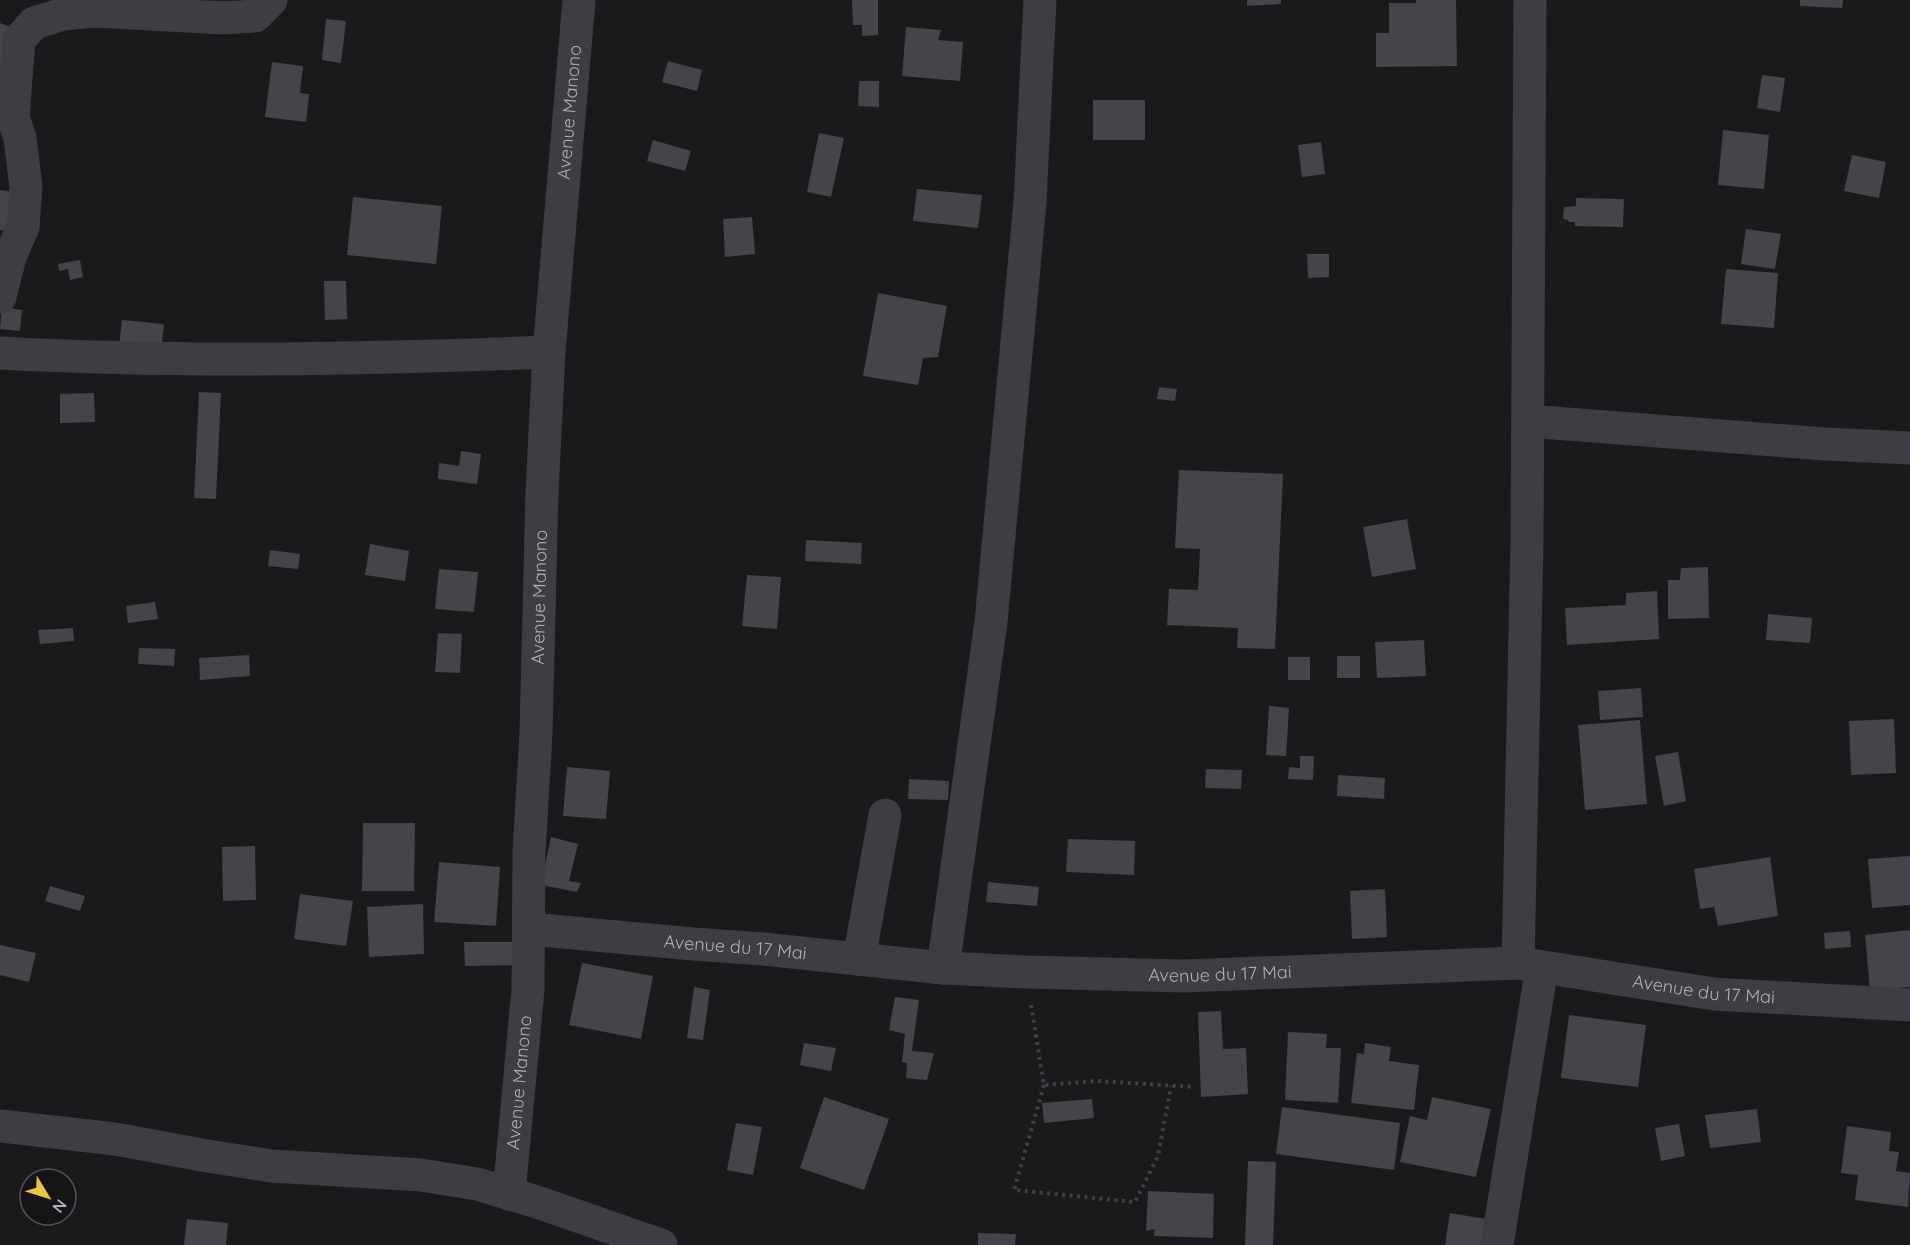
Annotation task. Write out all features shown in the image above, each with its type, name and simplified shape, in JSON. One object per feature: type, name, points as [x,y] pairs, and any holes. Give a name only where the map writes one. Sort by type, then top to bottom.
[{"type":"street","points":[[0,297],[10,257],[23,227],[26,187],[20,138],[13,117],[19,40],[34,23],[63,14],[94,11],[224,18],[255,16],[271,0]]},
{"type":"street","name":"Avenue Manono","points":[[509,1194],[528,989],[529,853],[536,733],[542,493],[549,352],[579,0]]},
{"type":"street","points":[[944,968],[991,622],[1030,202],[1040,0]]},
{"type":"street","points":[[1497,1245],[1530,965],[1528,421],[1530,0]]},
{"type":"street","points":[[0,353],[86,358],[362,359],[549,352]]},
{"type":"street","points":[[1528,421],[1825,444],[1910,448]]},
{"type":"street","points":[[859,959],[885,815]]},
{"type":"street","name":"Avenue du 17 Mai","points":[[530,929],[763,949],[944,968],[1026,972],[1184,976],[1530,965],[1714,994],[1910,1005]]},
{"type":"street","points":[[0,1126],[115,1139],[272,1166],[421,1175],[477,1184],[661,1245]]},
{"type":"path","points":[[1026,972],[1044,1085],[1014,1190],[1135,1202],[1158,1156],[1171,1086]]},
{"type":"path","points":[[1044,1085],[1097,1081],[1195,1087]]},
{"type":"building","points":[[852,0],[878,0],[878,35],[862,36],[862,25],[853,25]]},
{"type":"building","points":[[1247,0],[1281,0],[1281,4],[1247,6]]},
{"type":"building","points":[[1416,0],[1456,0],[1457,66],[1376,67],[1376,33],[1389,33],[1389,3],[1416,3]]},
{"type":"building","points":[[1800,0],[1843,0],[1842,8],[1800,6]]},
{"type":"building","points":[[326,19],[346,21],[341,63],[322,60]]},
{"type":"building","points":[[0,23],[17,30],[0,73]]},
{"type":"building","points":[[906,27],[941,30],[938,40],[963,42],[960,81],[902,76]]},
{"type":"building","points":[[668,61],[702,70],[697,91],[662,82]]},
{"type":"building","points":[[272,62],[303,66],[300,93],[309,94],[306,122],[265,117]]},
{"type":"building","points":[[1762,75],[1785,78],[1780,112],[1757,108]]},
{"type":"building","points":[[859,81],[879,81],[879,107],[858,106]]},
{"type":"building","points":[[1093,100],[1145,100],[1145,140],[1093,140]]},
{"type":"building","points":[[1723,130],[1769,135],[1764,189],[1718,185]]},
{"type":"building","points":[[819,133],[844,138],[831,197],[807,192]]},
{"type":"building","points":[[653,140],[691,151],[685,171],[647,161]]},
{"type":"building","points":[[1321,142],[1325,174],[1302,177],[1298,145]]},
{"type":"building","points":[[1852,155],[1886,162],[1879,198],[1844,191]]},
{"type":"building","points":[[917,189],[982,195],[978,228],[913,221]]},
{"type":"building","points":[[0,190],[21,193],[16,232],[0,230]]},
{"type":"building","points":[[353,197],[442,206],[436,264],[347,255]]},
{"type":"building","points":[[1576,198],[1624,199],[1623,227],[1575,226],[1575,222],[1563,219],[1564,207],[1576,206]]},
{"type":"building","points":[[752,217],[755,254],[725,257],[723,219]]},
{"type":"building","points":[[1746,229],[1781,234],[1775,269],[1741,264]]},
{"type":"building","points":[[1307,254],[1329,254],[1329,277],[1308,278]]},
{"type":"building","points":[[80,260],[83,277],[70,280],[68,269],[59,271],[58,264]]},
{"type":"building","points":[[1726,269],[1778,273],[1774,328],[1721,324]]},
{"type":"building","points":[[324,281],[346,281],[347,319],[325,320]]},
{"type":"building","points":[[878,293],[947,306],[938,357],[923,358],[918,385],[863,376]]},
{"type":"building","points":[[2,307],[22,310],[20,331],[0,329]]},
{"type":"building","points":[[122,320],[164,324],[161,350],[119,346]]},
{"type":"building","points":[[1159,387],[1177,389],[1175,401],[1157,399]]},
{"type":"building","points":[[199,392],[221,393],[216,499],[194,498]]},
{"type":"building","points":[[94,393],[95,422],[60,423],[60,394]]},
{"type":"building","points":[[461,451],[481,454],[477,484],[438,479],[439,463],[459,466]]},
{"type":"building","points":[[1179,470],[1283,474],[1275,649],[1237,648],[1238,628],[1167,625],[1169,589],[1198,590],[1200,549],[1175,548]]},
{"type":"building","points":[[1407,519],[1416,569],[1372,577],[1363,527]]},
{"type":"building","points":[[806,540],[862,543],[861,564],[805,561]]},
{"type":"building","points":[[370,544],[409,551],[405,581],[365,575]]},
{"type":"building","points":[[270,550],[300,554],[298,569],[268,566]]},
{"type":"building","points":[[1708,567],[1709,618],[1668,619],[1668,580],[1680,580],[1681,568]]},
{"type":"building","points":[[439,569],[478,572],[474,612],[435,609]]},
{"type":"building","points":[[747,575],[781,577],[777,629],[742,626]]},
{"type":"building","points":[[1657,591],[1659,639],[1567,645],[1565,608],[1626,605],[1626,593]]},
{"type":"building","points":[[155,602],[158,619],[128,623],[126,606]]},
{"type":"building","points":[[1768,614],[1812,618],[1810,643],[1766,640]]},
{"type":"building","points":[[73,628],[74,641],[40,644],[38,630]]},
{"type":"building","points":[[438,633],[462,634],[460,673],[435,672]]},
{"type":"building","points":[[1424,640],[1426,676],[1377,678],[1375,642]]},
{"type":"building","points":[[139,648],[175,649],[174,666],[138,664]]},
{"type":"building","points":[[249,655],[250,676],[200,680],[199,658]]},
{"type":"building","points":[[1337,656],[1360,656],[1360,678],[1337,678]]},
{"type":"building","points":[[1288,657],[1310,657],[1310,680],[1288,680]]},
{"type":"building","points":[[1641,688],[1643,717],[1600,720],[1598,691]]},
{"type":"building","points":[[1269,706],[1289,708],[1286,756],[1266,755]]},
{"type":"building","points":[[1894,719],[1896,773],[1851,775],[1849,721]]},
{"type":"building","points":[[1640,720],[1647,804],[1585,810],[1578,725]]},
{"type":"building","points":[[1678,752],[1686,801],[1664,806],[1655,756]]},
{"type":"building","points":[[1300,756],[1314,756],[1313,780],[1288,779],[1289,767],[1300,768]]},
{"type":"building","points":[[567,767],[610,771],[606,819],[563,816]]},
{"type":"building","points":[[1206,769],[1242,770],[1241,789],[1205,788]]},
{"type":"building","points":[[1338,775],[1385,778],[1384,799],[1337,796]]},
{"type":"building","points":[[909,779],[949,781],[948,800],[908,799]]},
{"type":"building","points":[[363,823],[415,823],[414,891],[362,891]]},
{"type":"building","points":[[551,837],[578,844],[569,881],[581,883],[577,892],[541,885]]},
{"type":"building","points":[[1068,839],[1135,841],[1134,875],[1066,872]]},
{"type":"building","points":[[255,846],[256,900],[223,901],[222,847]]},
{"type":"building","points":[[1910,856],[1910,905],[1872,908],[1868,859]]},
{"type":"building","points":[[1770,857],[1778,916],[1718,926],[1714,907],[1700,909],[1694,869]]},
{"type":"building","points":[[439,862],[500,867],[496,926],[434,922]]},
{"type":"building","points":[[988,882],[1039,887],[1037,906],[986,902]]},
{"type":"building","points":[[50,886],[85,896],[80,911],[45,901]]},
{"type":"building","points":[[1385,889],[1387,937],[1352,939],[1350,891]]},
{"type":"building","points":[[300,894],[353,901],[346,946],[294,939]]},
{"type":"building","points":[[423,904],[424,954],[369,957],[367,907]]},
{"type":"building","points":[[1910,930],[1910,987],[1870,990],[1865,935]]},
{"type":"building","points":[[1850,931],[1851,947],[1825,949],[1824,933]]},
{"type":"building","points":[[464,942],[521,942],[521,965],[465,966]]},
{"type":"building","points":[[0,945],[36,953],[29,982],[0,975]]},
{"type":"building","points":[[582,963],[653,976],[641,1039],[569,1025]]},
{"type":"building","points":[[694,987],[710,990],[703,1040],[687,1038]]},
{"type":"building","points":[[895,997],[919,1000],[912,1051],[934,1053],[927,1080],[906,1078],[907,1063],[902,1062],[905,1034],[889,1030]]},
{"type":"building","points":[[1221,1011],[1223,1049],[1246,1048],[1248,1094],[1201,1097],[1198,1012]]},
{"type":"building","points":[[1569,1015],[1646,1025],[1638,1087],[1561,1078]]},
{"type":"building","points":[[1288,1032],[1327,1034],[1326,1048],[1341,1048],[1338,1103],[1285,1100]]},
{"type":"building","points":[[804,1043],[836,1048],[831,1071],[800,1065]]},
{"type":"building","points":[[1365,1043],[1391,1047],[1389,1061],[1419,1065],[1414,1110],[1351,1103],[1357,1053],[1364,1054]]},
{"type":"building","points":[[824,1097],[889,1119],[864,1190],[800,1168]]},
{"type":"building","points":[[1432,1097],[1491,1109],[1476,1177],[1400,1162],[1410,1116],[1427,1120]]},
{"type":"building","points":[[1092,1099],[1094,1118],[1044,1123],[1042,1103]]},
{"type":"building","points":[[1282,1107],[1400,1123],[1394,1170],[1276,1154]]},
{"type":"building","points":[[1757,1109],[1761,1142],[1710,1148],[1705,1115]]},
{"type":"building","points":[[736,1123],[762,1127],[753,1175],[727,1170]]},
{"type":"building","points":[[1679,1124],[1685,1156],[1661,1161],[1655,1128]]},
{"type":"building","points":[[1847,1126],[1891,1132],[1889,1151],[1899,1152],[1896,1171],[1910,1173],[1908,1207],[1855,1200],[1858,1175],[1841,1173]]},
{"type":"building","points":[[1248,1161],[1276,1162],[1273,1245],[1245,1245]]},
{"type":"building","points":[[1148,1191],[1214,1194],[1213,1238],[1154,1236],[1155,1229],[1146,1231]]},
{"type":"building","points":[[1450,1213],[1492,1220],[1488,1245],[1445,1245]]},
{"type":"building","points":[[187,1219],[228,1223],[226,1245],[184,1245]]},
{"type":"building","points":[[978,1233],[1016,1234],[1015,1245],[978,1245]]}]
